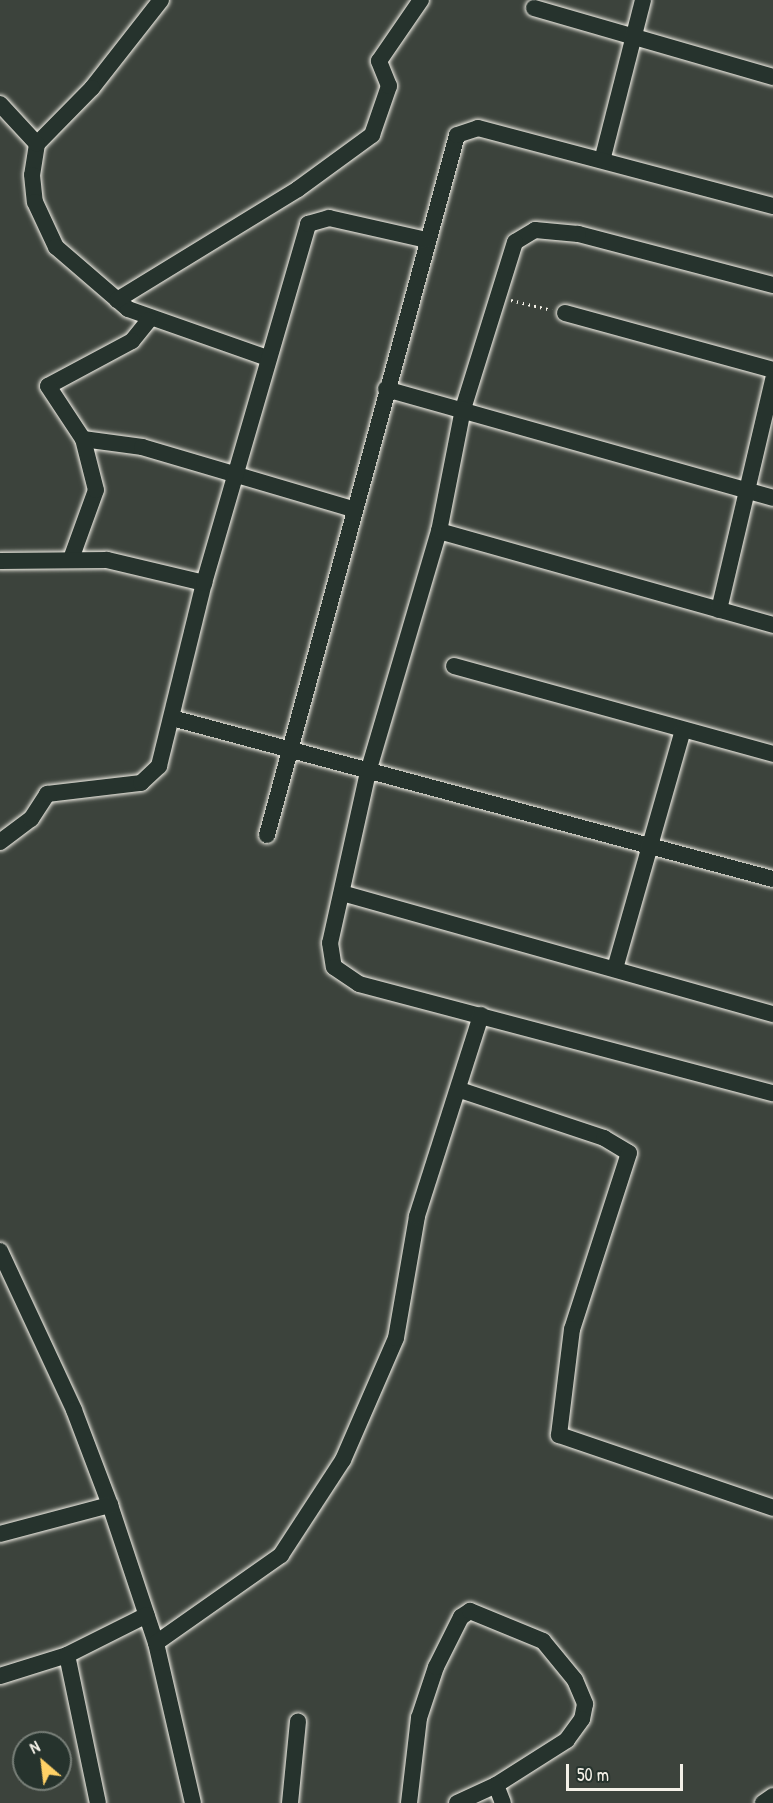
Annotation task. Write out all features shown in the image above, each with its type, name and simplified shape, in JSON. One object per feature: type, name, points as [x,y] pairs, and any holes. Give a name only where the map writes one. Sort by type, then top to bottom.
[{"type":"street","points":[[161,0],[92,88],[37,144],[32,186],[50,240],[117,300],[149,320],[267,358]]},
{"type":"street","points":[[117,300],[289,194],[372,135],[389,86],[379,61],[421,0]]},
{"type":"street","points":[[603,157],[643,0]]},
{"type":"street","points":[[534,8],[773,76]]},
{"type":"street","points":[[0,104],[37,144]]},
{"type":"street","points":[[267,835],[449,151],[467,129],[603,157],[773,206]]},
{"type":"street","points":[[0,842],[31,819],[47,794],[150,779],[159,766],[204,583],[238,474],[267,358],[304,231],[312,221],[329,218],[427,240]]},
{"type":"street","points":[[773,285],[548,230],[515,242],[496,296],[463,409],[439,531],[368,772],[330,943],[334,967],[344,977],[773,1093]]},
{"type":"street","points":[[565,313],[773,370]]},
{"type":"street","points":[[71,559],[96,490],[83,439],[48,386],[132,341],[149,320]]},
{"type":"street","points":[[719,610],[773,379]]},
{"type":"street","points":[[386,389],[773,498]]},
{"type":"street","points":[[83,439],[142,447],[352,509]]},
{"type":"street","points":[[439,531],[773,625]]},
{"type":"street","points":[[0,561],[107,560],[204,583]]},
{"type":"street","points":[[454,666],[773,754]]},
{"type":"street","points":[[172,718],[288,752],[773,879]]},
{"type":"street","points":[[616,966],[683,730]]},
{"type":"street","points":[[342,893],[616,966],[773,1014]]},
{"type":"street","points":[[156,1643],[281,1555],[343,1460],[396,1338],[417,1216],[460,1090],[481,1015]]},
{"type":"street","points":[[460,1090],[603,1138],[629,1153],[572,1329],[559,1435],[773,1508]]},
{"type":"street","points":[[0,1251],[74,1410],[110,1505],[156,1643],[194,1803]]},
{"type":"street","points":[[0,1534],[110,1505]]},
{"type":"street","points":[[409,1803],[420,1718],[446,1647],[461,1617],[470,1611],[543,1641],[575,1680],[585,1704],[582,1719],[567,1740],[496,1785],[457,1803]]},
{"type":"street","points":[[0,1676],[67,1655],[147,1615]]},
{"type":"street","points":[[67,1655],[98,1803]]},
{"type":"street","points":[[290,1803],[298,1721]]},
{"type":"street","points":[[496,1785],[503,1803]]},
{"type":"street","points":[[763,1803],[773,1796]]},
{"type":"path","points":[[496,296],[565,313]]}]
